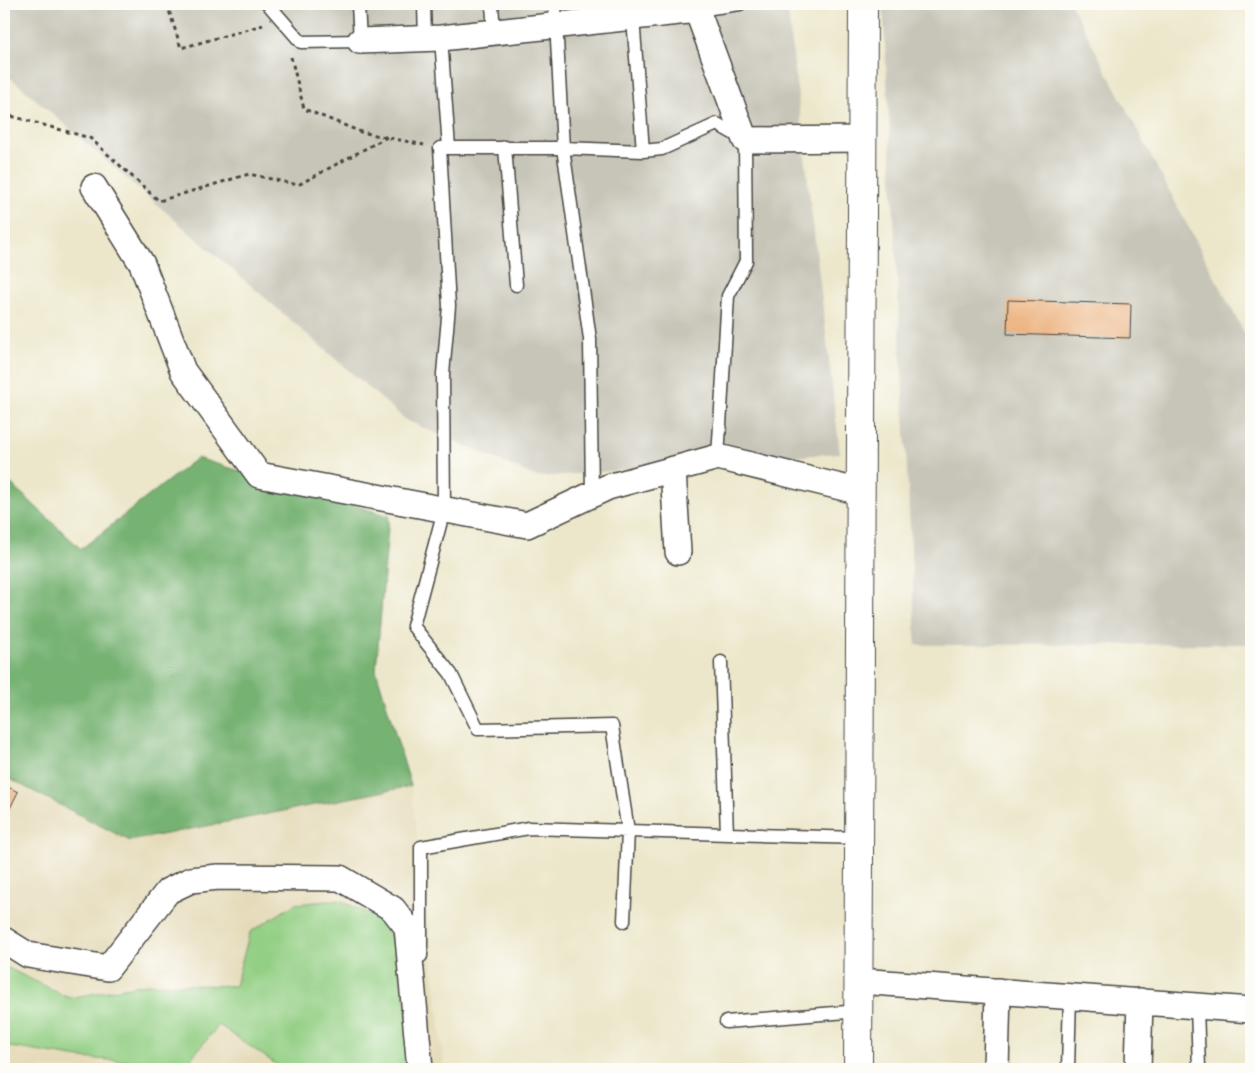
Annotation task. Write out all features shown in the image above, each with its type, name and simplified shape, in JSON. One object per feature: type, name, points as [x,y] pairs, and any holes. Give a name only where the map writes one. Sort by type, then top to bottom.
[{"type":"street","points":[[858,1069],[863,4]]},
{"type":"street","points":[[360,41],[433,39],[494,33],[556,15],[697,7],[745,140],[863,139]]},
{"type":"street","points":[[94,187],[142,264],[183,371],[259,475],[527,525],[608,488],[718,458],[861,492]]},
{"type":"street","points":[[673,470],[678,552]]},
{"type":"street","points":[[4,940],[28,955],[108,968],[168,891],[190,880],[218,877],[340,878],[393,908],[407,926],[420,1069]]},
{"type":"street","points":[[859,982],[1251,1010]]},
{"type":"street","points":[[996,1069],[998,991]]},
{"type":"street","points":[[1138,1069],[1140,1001]]},
{"type":"lane","points":[[268,4],[301,42],[360,41],[358,4]]},
{"type":"lane","points":[[424,4],[433,39],[444,148],[449,306],[443,374],[444,510],[413,626],[451,674],[478,729],[612,726],[628,831],[624,921]]},
{"type":"lane","points":[[492,4],[494,33]]},
{"type":"lane","points":[[697,7],[740,4]]},
{"type":"lane","points":[[632,11],[643,151]]},
{"type":"lane","points":[[556,15],[563,148],[590,339],[592,495]]},
{"type":"lane","points":[[444,148],[504,147],[643,151],[662,148],[717,124],[745,140],[746,261],[728,296],[718,458]]},
{"type":"lane","points":[[504,147],[516,285]]},
{"type":"lane","points":[[721,662],[727,834]]},
{"type":"lane","points":[[421,972],[420,847],[529,828],[859,838]]},
{"type":"lane","points":[[1068,1069],[1070,996]]},
{"type":"lane","points":[[1197,1006],[1198,1069]]},
{"type":"lane","points":[[726,1022],[858,1011]]},
{"type":"path","points":[[168,4],[181,48],[282,19],[304,108],[361,132],[444,148]]},
{"type":"path","points":[[4,114],[90,138],[160,201],[249,174],[298,185],[387,137]]},
{"type":"shaded area","points":[[4,4],[787,4],[840,453],[537,477],[406,420],[4,72]]},
{"type":"shaded area","points":[[883,4],[1071,4],[1251,346],[1251,644],[916,645]]},
{"type":"shaded area","points":[[4,758],[145,837],[411,786],[445,1069],[4,1069]]},
{"type":"green space","points":[[197,458],[389,516],[376,670],[411,786],[130,841],[4,776],[4,477],[81,549]]},
{"type":"green space","points":[[339,900],[378,918],[397,947],[416,1069],[283,1069],[219,1025],[182,1069],[163,1069],[128,1061],[80,1058],[4,1046],[4,966],[69,998],[146,984],[235,986],[250,932],[295,904]]},
{"type":"building","points":[[1008,300],[1131,304],[1130,338],[1007,334]]},
{"type":"building","points":[[4,785],[18,792],[4,820]]}]
